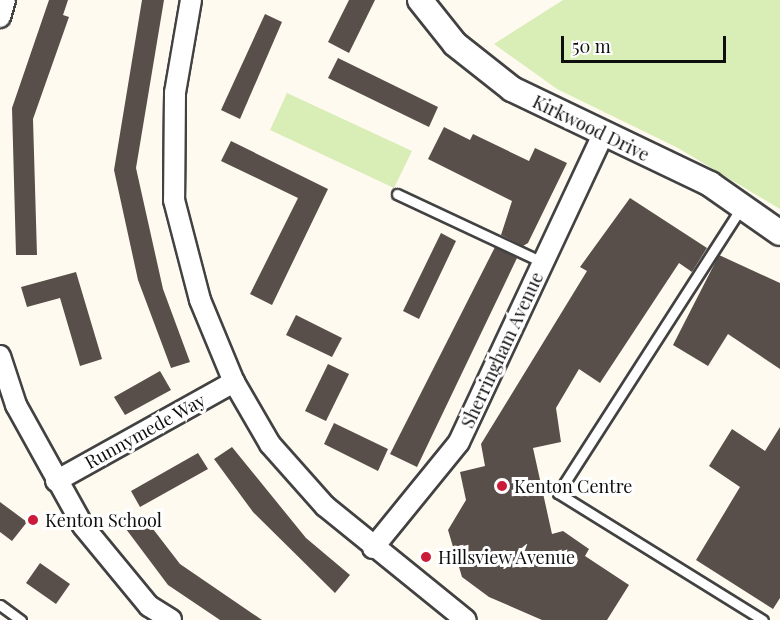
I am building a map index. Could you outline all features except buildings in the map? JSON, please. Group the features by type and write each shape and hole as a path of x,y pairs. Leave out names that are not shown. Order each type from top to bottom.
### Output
{"street":[{"path":"0,17 5,0"},
{"path":"191,0 175,93 174,200 200,300 234,382 270,444 325,506 373,548 466,620"},
{"name":"Kirkwood Drive","path":"420,0 455,44 512,89 744,203 780,233"},
{"name":"Sherringham Avenue","path":"373,548 459,442 603,134"},
{"path":"0,356 16,405 56,481 120,575 171,620"},
{"name":"Runnymede Way","path":"56,481 234,382"}],"lane":[{"path":"397,194 544,262"},
{"path":"744,203 558,493 763,620"},
{"path":"0,605 21,620"}],"green space":[{"path":"563,0 780,0 780,209 678,148 557,89 494,44"},
{"path":"287,93 412,151 394,188 270,130"}],"place":[{"name":"Kenton Centre","path":"502,486"},
{"name":"Kenton School","path":"33,520"},
{"name":"Hillsview Avenue","path":"426,557"}]}
